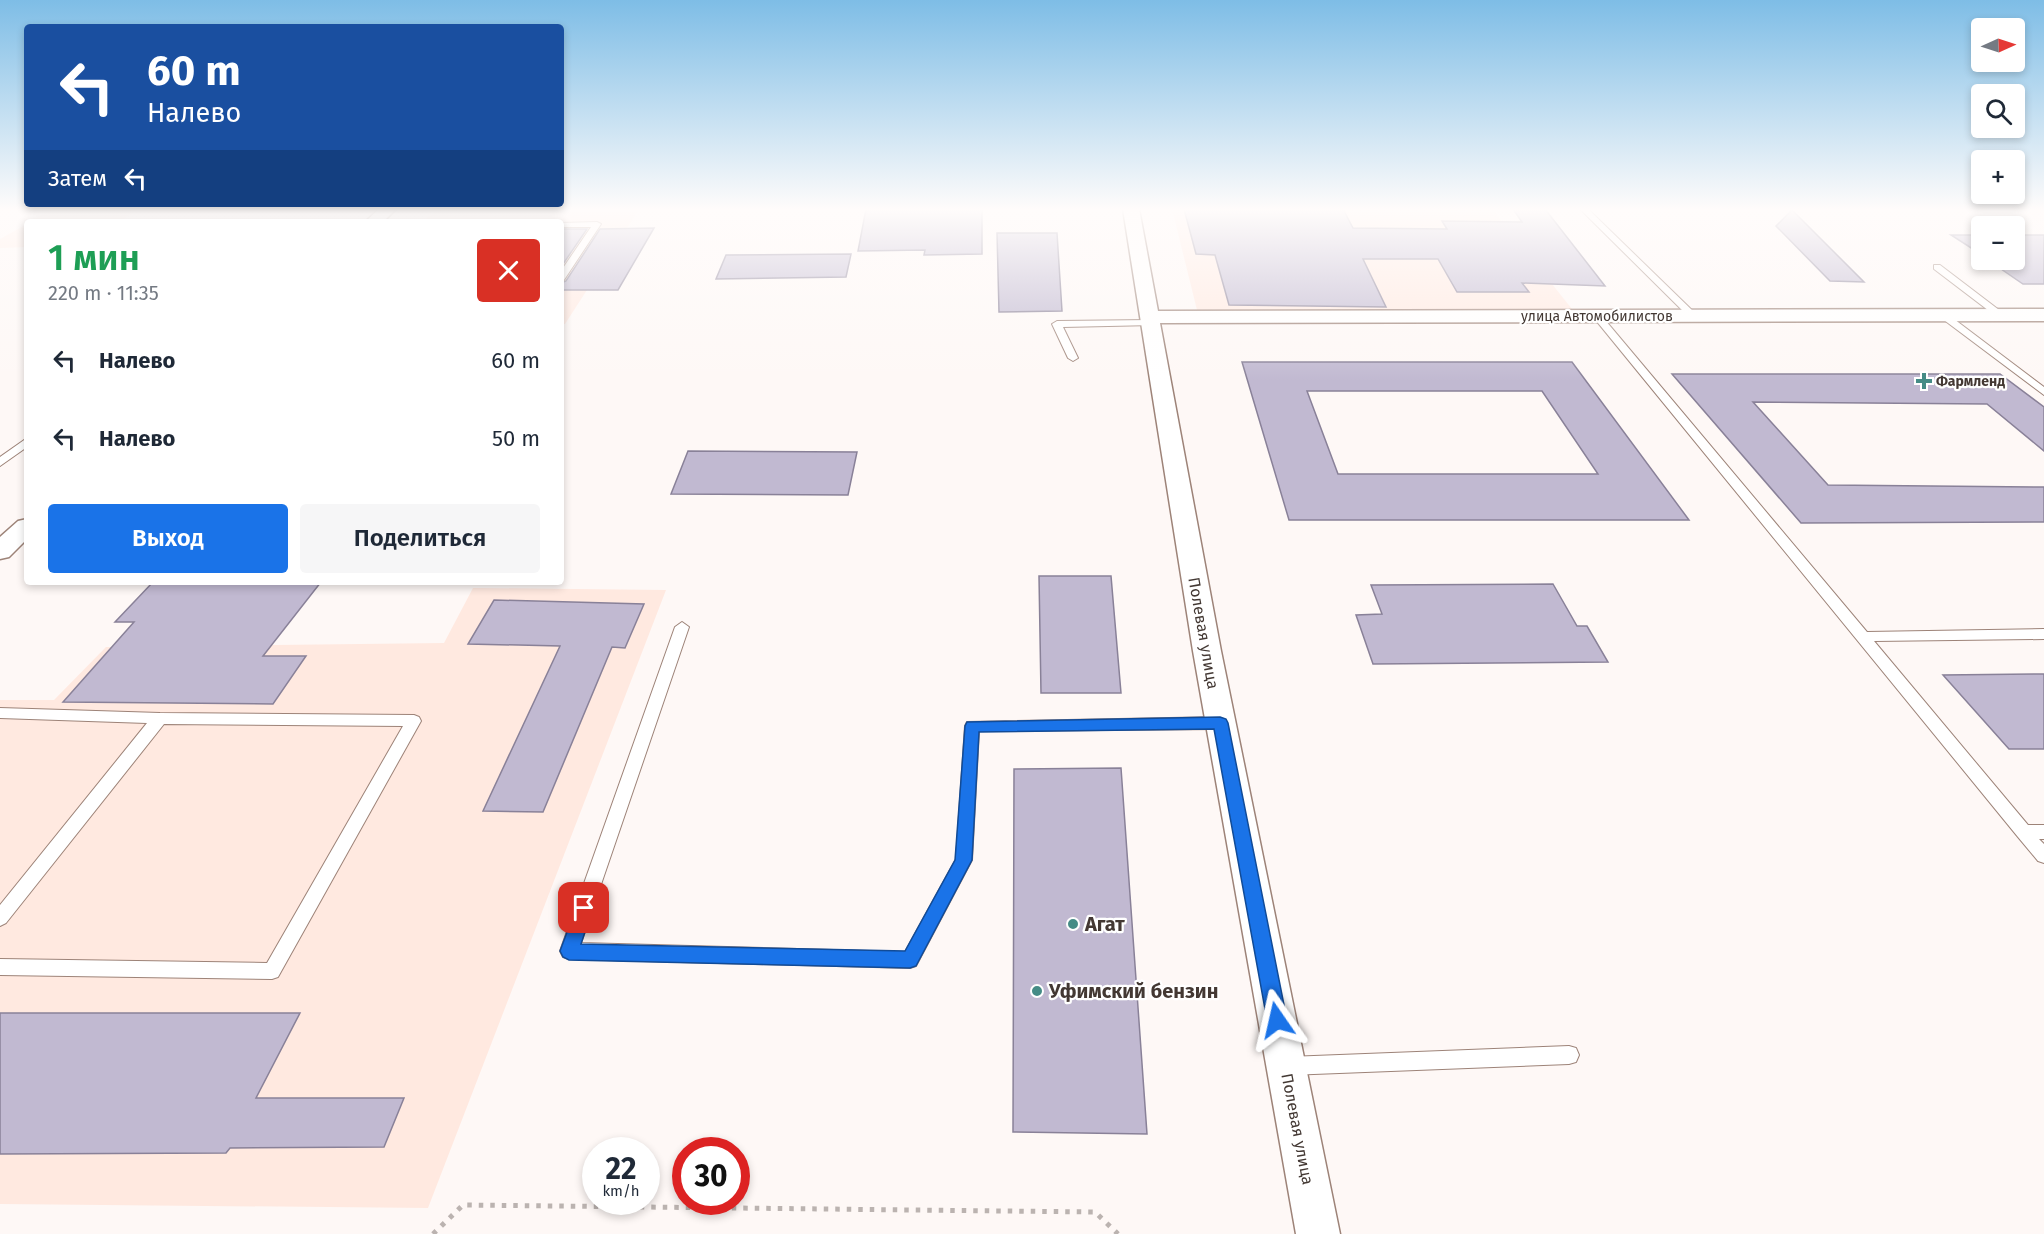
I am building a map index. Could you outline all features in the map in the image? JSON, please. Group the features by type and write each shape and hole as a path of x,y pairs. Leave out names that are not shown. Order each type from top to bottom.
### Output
{"street":[{"name":"Полевая улица","path":"1141,267 1220,723 1318,1234"},
{"name":"улица Автомобилистов","path":"1150,320 2044,315"},
{"path":"0,551 24,529"}],"lane":[{"path":"1643,267 1693,316"},
{"path":"1937,267 2000,315"},
{"path":"1943,315 2044,392"},
{"path":"1596,316 2044,856"},
{"path":"1073,358 1057,324 1150,320"},
{"path":"0,463 24,443"},
{"path":"682,627 569,951 910,960 964,860 972,726 1220,723"},
{"path":"1862,637 2044,634"},
{"path":"0,713 160,718 414,721 272,971 0,967"},
{"path":"0,918 160,718"},
{"path":"2024,832 2044,832"},
{"path":"1286,1066 1569,1055"}],"path":[{"path":"433,1234 463,1205 475,1205 1095,1212 1118,1234"}],"shaded area":[{"path":"564,267 602,267 565,324"},
{"path":"1186,267 1538,267 1572,309 1198,314"},
{"path":"473,588 666,590 428,1208 0,1204 0,700 54,700 106,647 444,643"}],"building":[{"path":"575,267 632,267 618,290 564,290 566,281"},
{"path":"721,267 848,267 846,277 716,279"},
{"path":"998,267 1059,267 1062,311 999,312"},
{"path":"1218,267 1367,267 1386,307 1229,305"},
{"path":"1442,267 1590,267 1605,286 1522,283 1529,292 1457,292"},
{"path":"1816,267 1849,267 1864,282 1830,281"},
{"path":"2025,267 2044,267 2044,284 2023,284 2003,270 2025,270"},
{"path":"1242,362 1572,362 1689,520 1289,520","holes":["1307,391 1542,391 1598,474 1338,474"]},
{"path":"1672,374 2000,374 2044,407 2044,451 1987,404 1753,402 1828,485 2044,487 2044,522 1801,523"},
{"path":"688,451 857,452 848,495 671,494"},
{"path":"1039,576 1111,576 1121,693 1041,693"},
{"path":"1553,584 1577,626 1587,626 1608,662 1373,664 1356,615 1382,614 1371,585"},
{"path":"150,585 319,585 263,656 306,656 273,704 63,702 134,622 115,622"},
{"path":"494,600 644,604 625,648 612,647 543,812 483,811 560,646 468,644"},
{"path":"2044,674 2044,749 2009,749 1943,675"},
{"path":"1121,768 1147,1134 1013,1132 1014,769"},
{"path":"0,1013 300,1013 256,1098 404,1098 384,1147 230,1148 226,1153 0,1154"}],"place":[{"name":"Фармленд","path":"1924,381"},
{"name":"Агат","path":"1073,924"},
{"name":"Уфимский бензин","path":"1037,991"}],"route":[{"path":"584,908 569,951 910,960 964,860 972,726 1220,723 1277,1020"}]}
